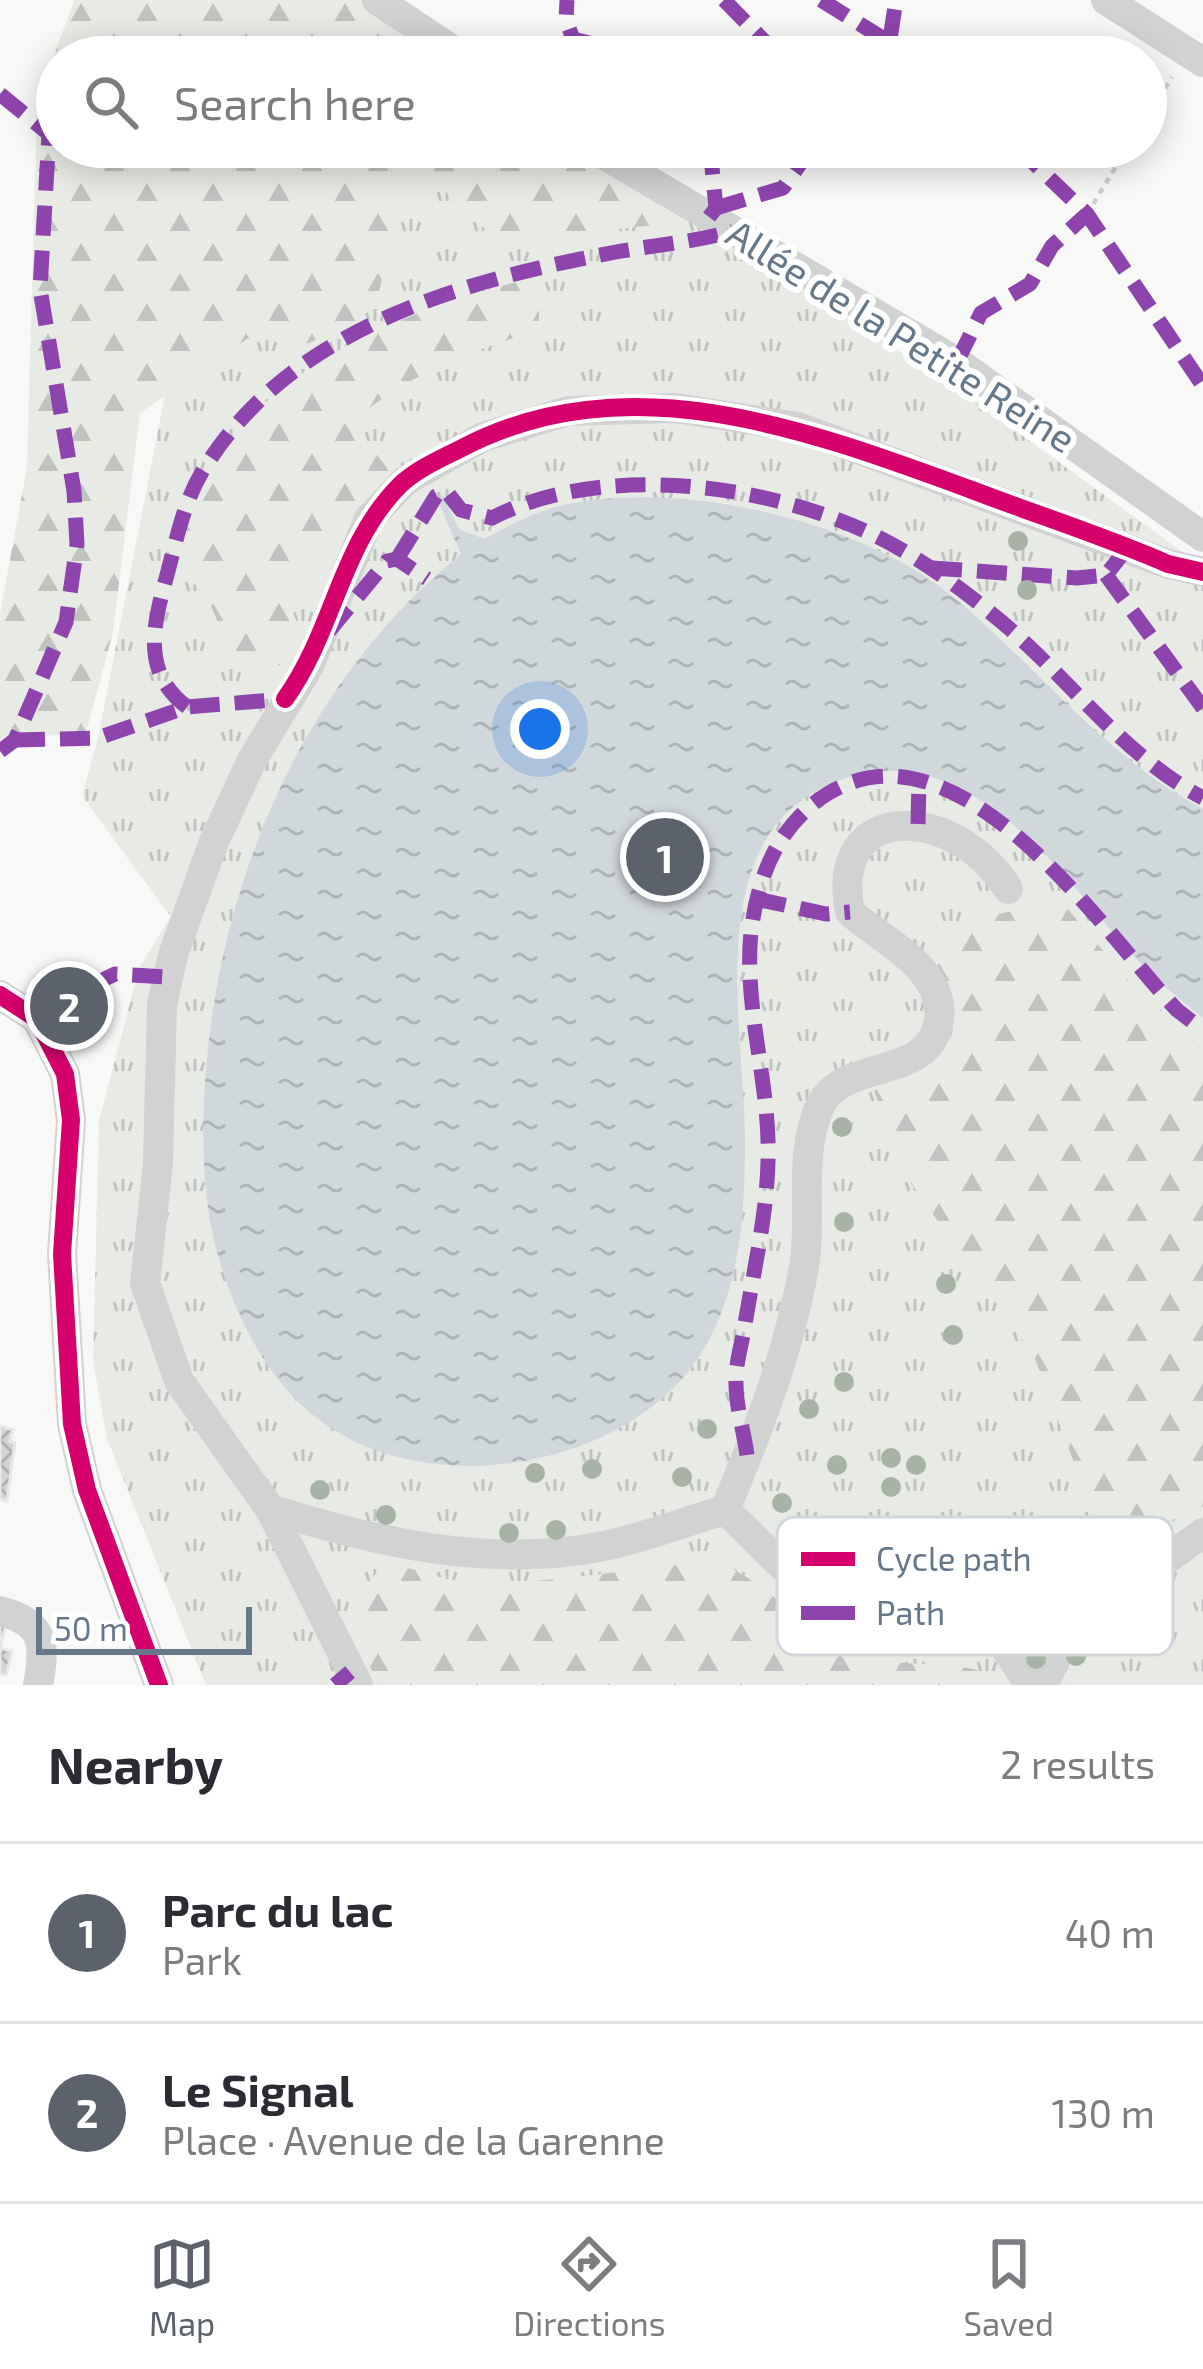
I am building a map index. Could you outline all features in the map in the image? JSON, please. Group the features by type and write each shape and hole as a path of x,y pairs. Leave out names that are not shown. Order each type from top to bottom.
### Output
{"street":[{"path":"376,0 431,36"},
{"path":"1106,0 1162,36"},
{"path":"1167,39 1195,57"},
{"name":"Allée de la Petite Reine","path":"627,168 896,323 1028,407 1203,537"},
{"path":"358,1685 270,1509 178,1381 146,1283 158,1162 162,1005 173,955 213,844 285,700 324,635 369,519 405,481 483,437 568,411 675,408 799,427 1168,564 1203,572"},
{"path":"724,1510 768,1407 791,1328 805,1263 814,1122 823,1099 838,1084 911,1058 933,1041 939,1018 938,993 914,961 850,912 846,889 853,860 870,838 918,824 973,845 1008,889"},
{"path":"0,995 37,1019 65,1074 71,1120 62,1253 72,1424 87,1490 159,1685"},
{"path":"270,1509 386,1544 511,1552 598,1547 724,1510"},
{"path":"724,1510 777,1557"},
{"path":"1173,1555 1203,1533"},
{"path":"0,1611 35,1625 44,1640 38,1685"},
{"path":"1010,1655 1030,1685"},
{"path":"1042,1685 1057,1655"}],"path":[{"path":"1167,92 1195,57"},
{"path":"1087,214 1115,168"}],"green space":[{"path":"74,0 367,0 427,36 61,36"},
{"path":"36,139 36,168 648,168 704,201 673,223 534,238 494,235 460,211 430,170 405,175 377,301 359,321 309,343 247,339 140,413 113,632 86,733 0,739 0,614 27,467"},
{"path":"218,168 615,168 964,393 1203,567 1203,1685 206,1685 107,1439 93,1361 99,1121 139,968 171,917 82,796 98,738 196,236"},
{"path":"529,279 539,299 539,330 440,366 351,422 396,479 347,533 332,567 298,577 289,601 306,648 283,664 246,676 224,663 217,621 207,599 179,568 179,554 190,514 213,465 245,423 328,356 377,331"},
{"path":"1061,901 1127,979 1203,1049 1203,1506 1187,1516 1094,1517 1034,1356 912,1185 874,1091 918,1069 946,1045 954,1012 936,964 989,916"},
{"path":"718,1562 753,1581 777,1600 777,1655 862,1655 948,1665 981,1671 989,1685 381,1685 359,1640 362,1600 379,1568 491,1582"}],"water":[{"path":"443,496 459,529 484,539 559,506 656,497 764,512 868,546 952,596 1103,737 1203,809 1203,1018 1137,960 1043,853 974,796 935,778 894,771 849,777 800,801 768,837 748,881 739,932 744,1194 733,1273 717,1323 673,1389 630,1422 581,1446 526,1461 470,1466 415,1461 363,1445 318,1419 284,1387 257,1348 227,1284 210,1223 204,1162 211,1024 225,947 246,872 310,731 353,666 404,607 461,554 437,499"}],"building":[{"path":"0,1426 13,1430 10,1441 15,1443 7,1501 0,1499"},
{"path":"0,1648 12,1651 6,1675 0,1674"}],"marked path":[{"path":"567,0 566,20 572,36"},
{"path":"724,0 759,36"},
{"path":"821,0 879,36"},
{"path":"890,36 896,0"},
{"path":"0,94 36,123"},
{"path":"0,751 15,740 66,622 77,544 74,491 40,289 47,168"},
{"path":"709,217 716,208 712,168"},
{"path":"716,208 783,188 797,168"},
{"path":"1039,168 1087,214 1203,386"},
{"path":"957,362 981,313 1030,284 1052,246 1087,214"},
{"path":"187,707 162,679 155,647 158,612 181,522 202,472 238,422 282,381 330,347 440,296 557,264 733,231"},
{"path":"397,559 436,496 446,491 461,510 492,518 535,501 632,485 734,492 784,503 874,535 945,578 1010,629 1150,763 1203,798"},
{"path":"932,568 1077,578 1106,575 1128,547"},
{"path":"329,631 387,561 397,559 427,579"},
{"path":"1106,575 1203,708"},
{"path":"15,740 98,738 187,707 285,699"},
{"path":"747,1455 736,1370 768,1164 750,984 751,932 773,854 810,807 827,794 877,777 927,782 976,805 1023,841 1068,885 1177,1010 1203,1030"},
{"path":"918,824 919,781"},
{"path":"756,899 826,914 850,912"},
{"path":"90,986 115,974 168,977"},
{"path":"335,1685 350,1672"}],"cycle path":[{"path":"285,699 302,673 364,534 400,485 446,456 525,422 589,410 654,408 719,414 784,428 911,468 1168,564 1203,572"},
{"path":"0,995 37,1019 65,1074 71,1120 62,1254 72,1424 87,1490 159,1685"}],"place":[{"name":"Parc du lac","path":"665,857"},
{"name":"Le Signal","path":"69,1006"}]}
